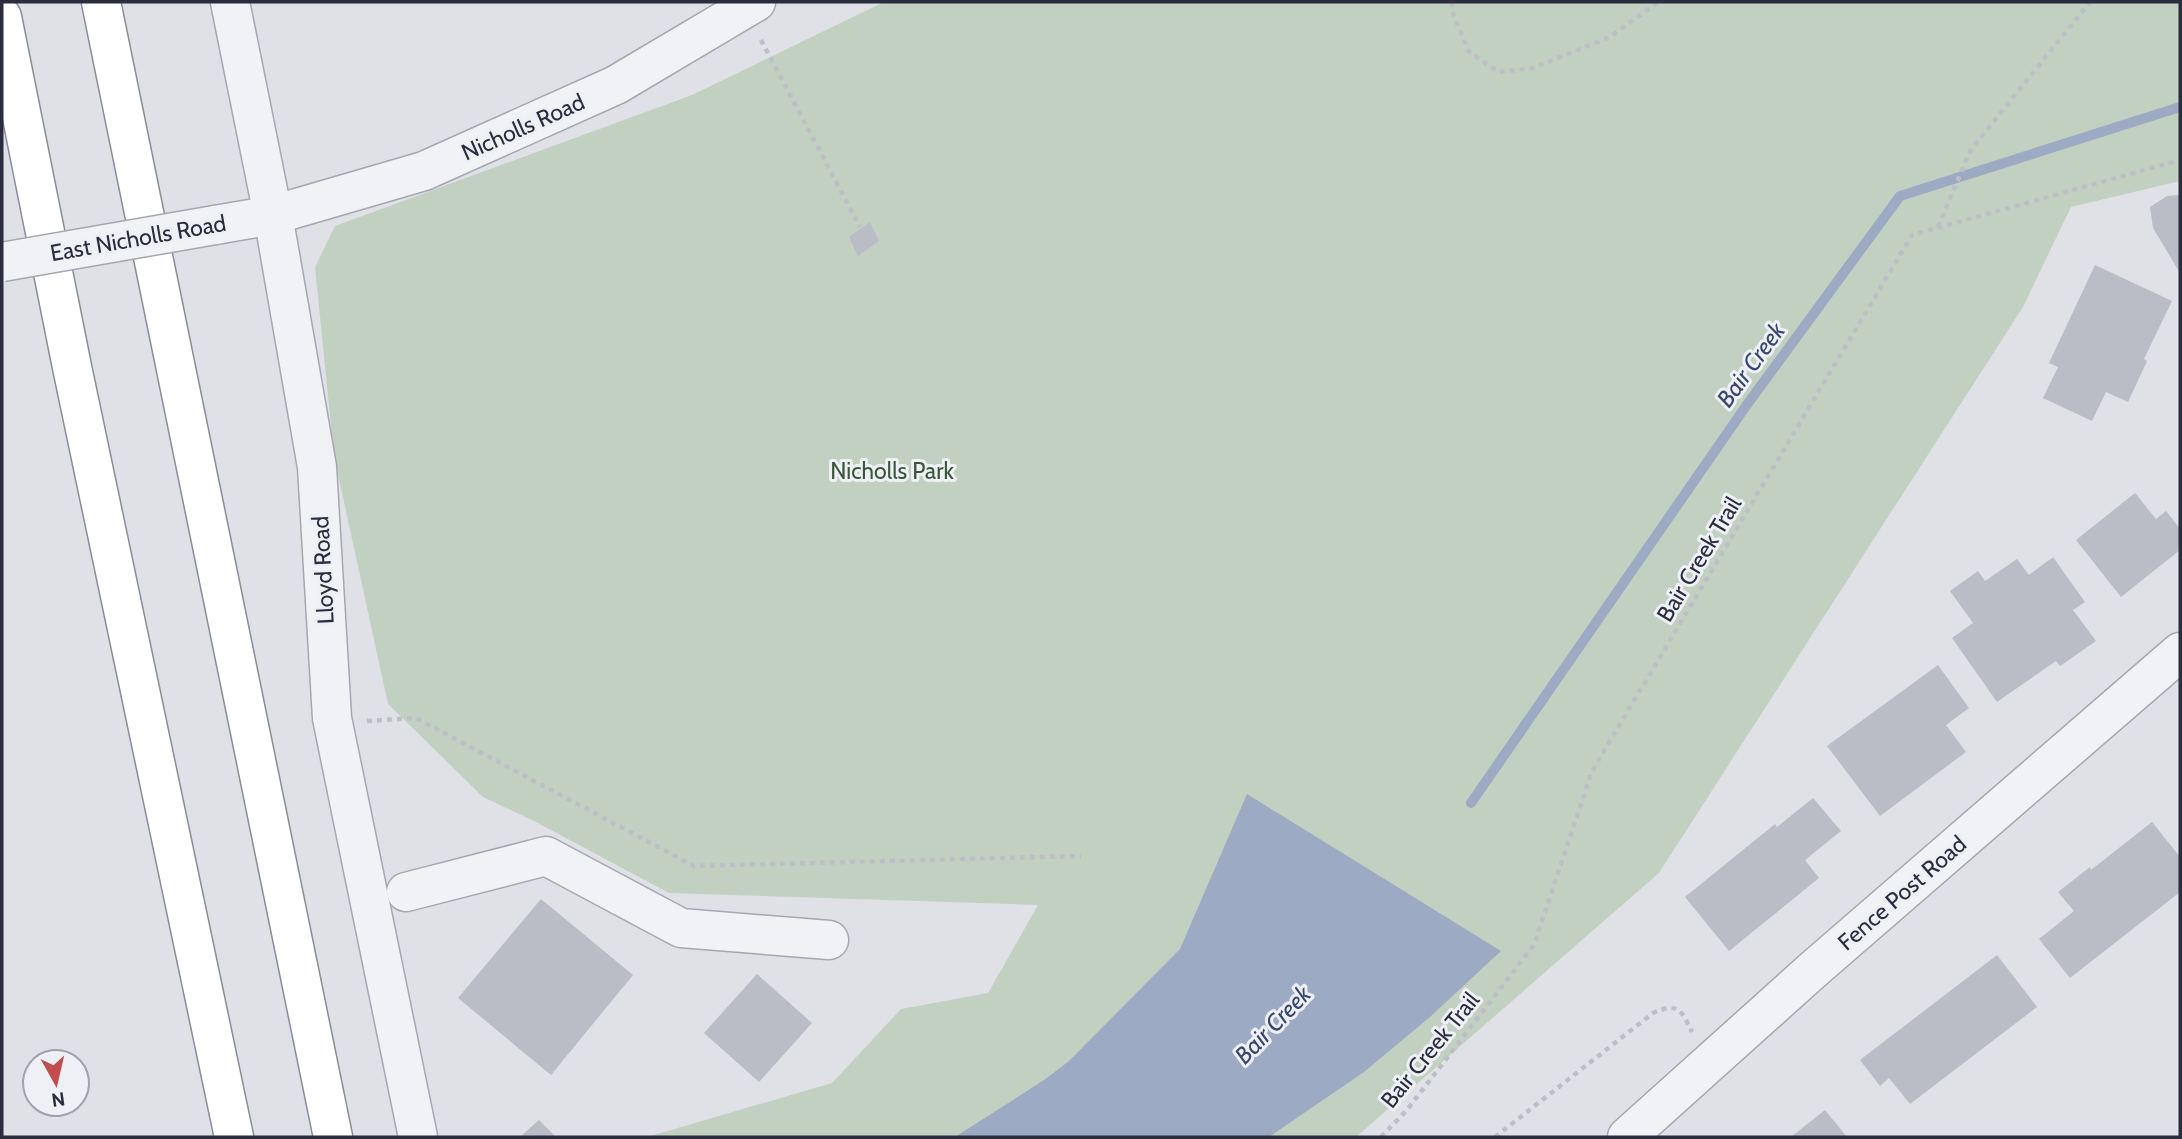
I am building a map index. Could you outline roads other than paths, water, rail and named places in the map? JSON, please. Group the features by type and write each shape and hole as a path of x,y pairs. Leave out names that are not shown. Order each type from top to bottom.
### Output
{"highway":[{"path":"101,2 334,1137"},
{"path":"2,18 72,367 234,1137"}],"street":[{"name":"Lloyd Road","path":"230,2 273,215 317,467 332,718 418,1137"},
{"name":"Nicholls Road","path":"273,215 424,171 616,85 750,5"},
{"name":"East Nicholls Road","path":"2,261 273,215"},
{"name":"Fence Post Road","path":"1627,1137 1814,969 2180,652"},
{"path":"406,892 546,856 681,928 829,940"}],"water":[{"path":"1247,794 1501,951 1430,1017 1364,1072 1269,1137 955,1137 1069,1061 1180,949"}],"waterway":[{"name":"Bair Creek","path":"1471,803 1746,406 1900,196 2180,107"}],"park label":[{"name":"Nicholls Park","path":"892,471"}]}
